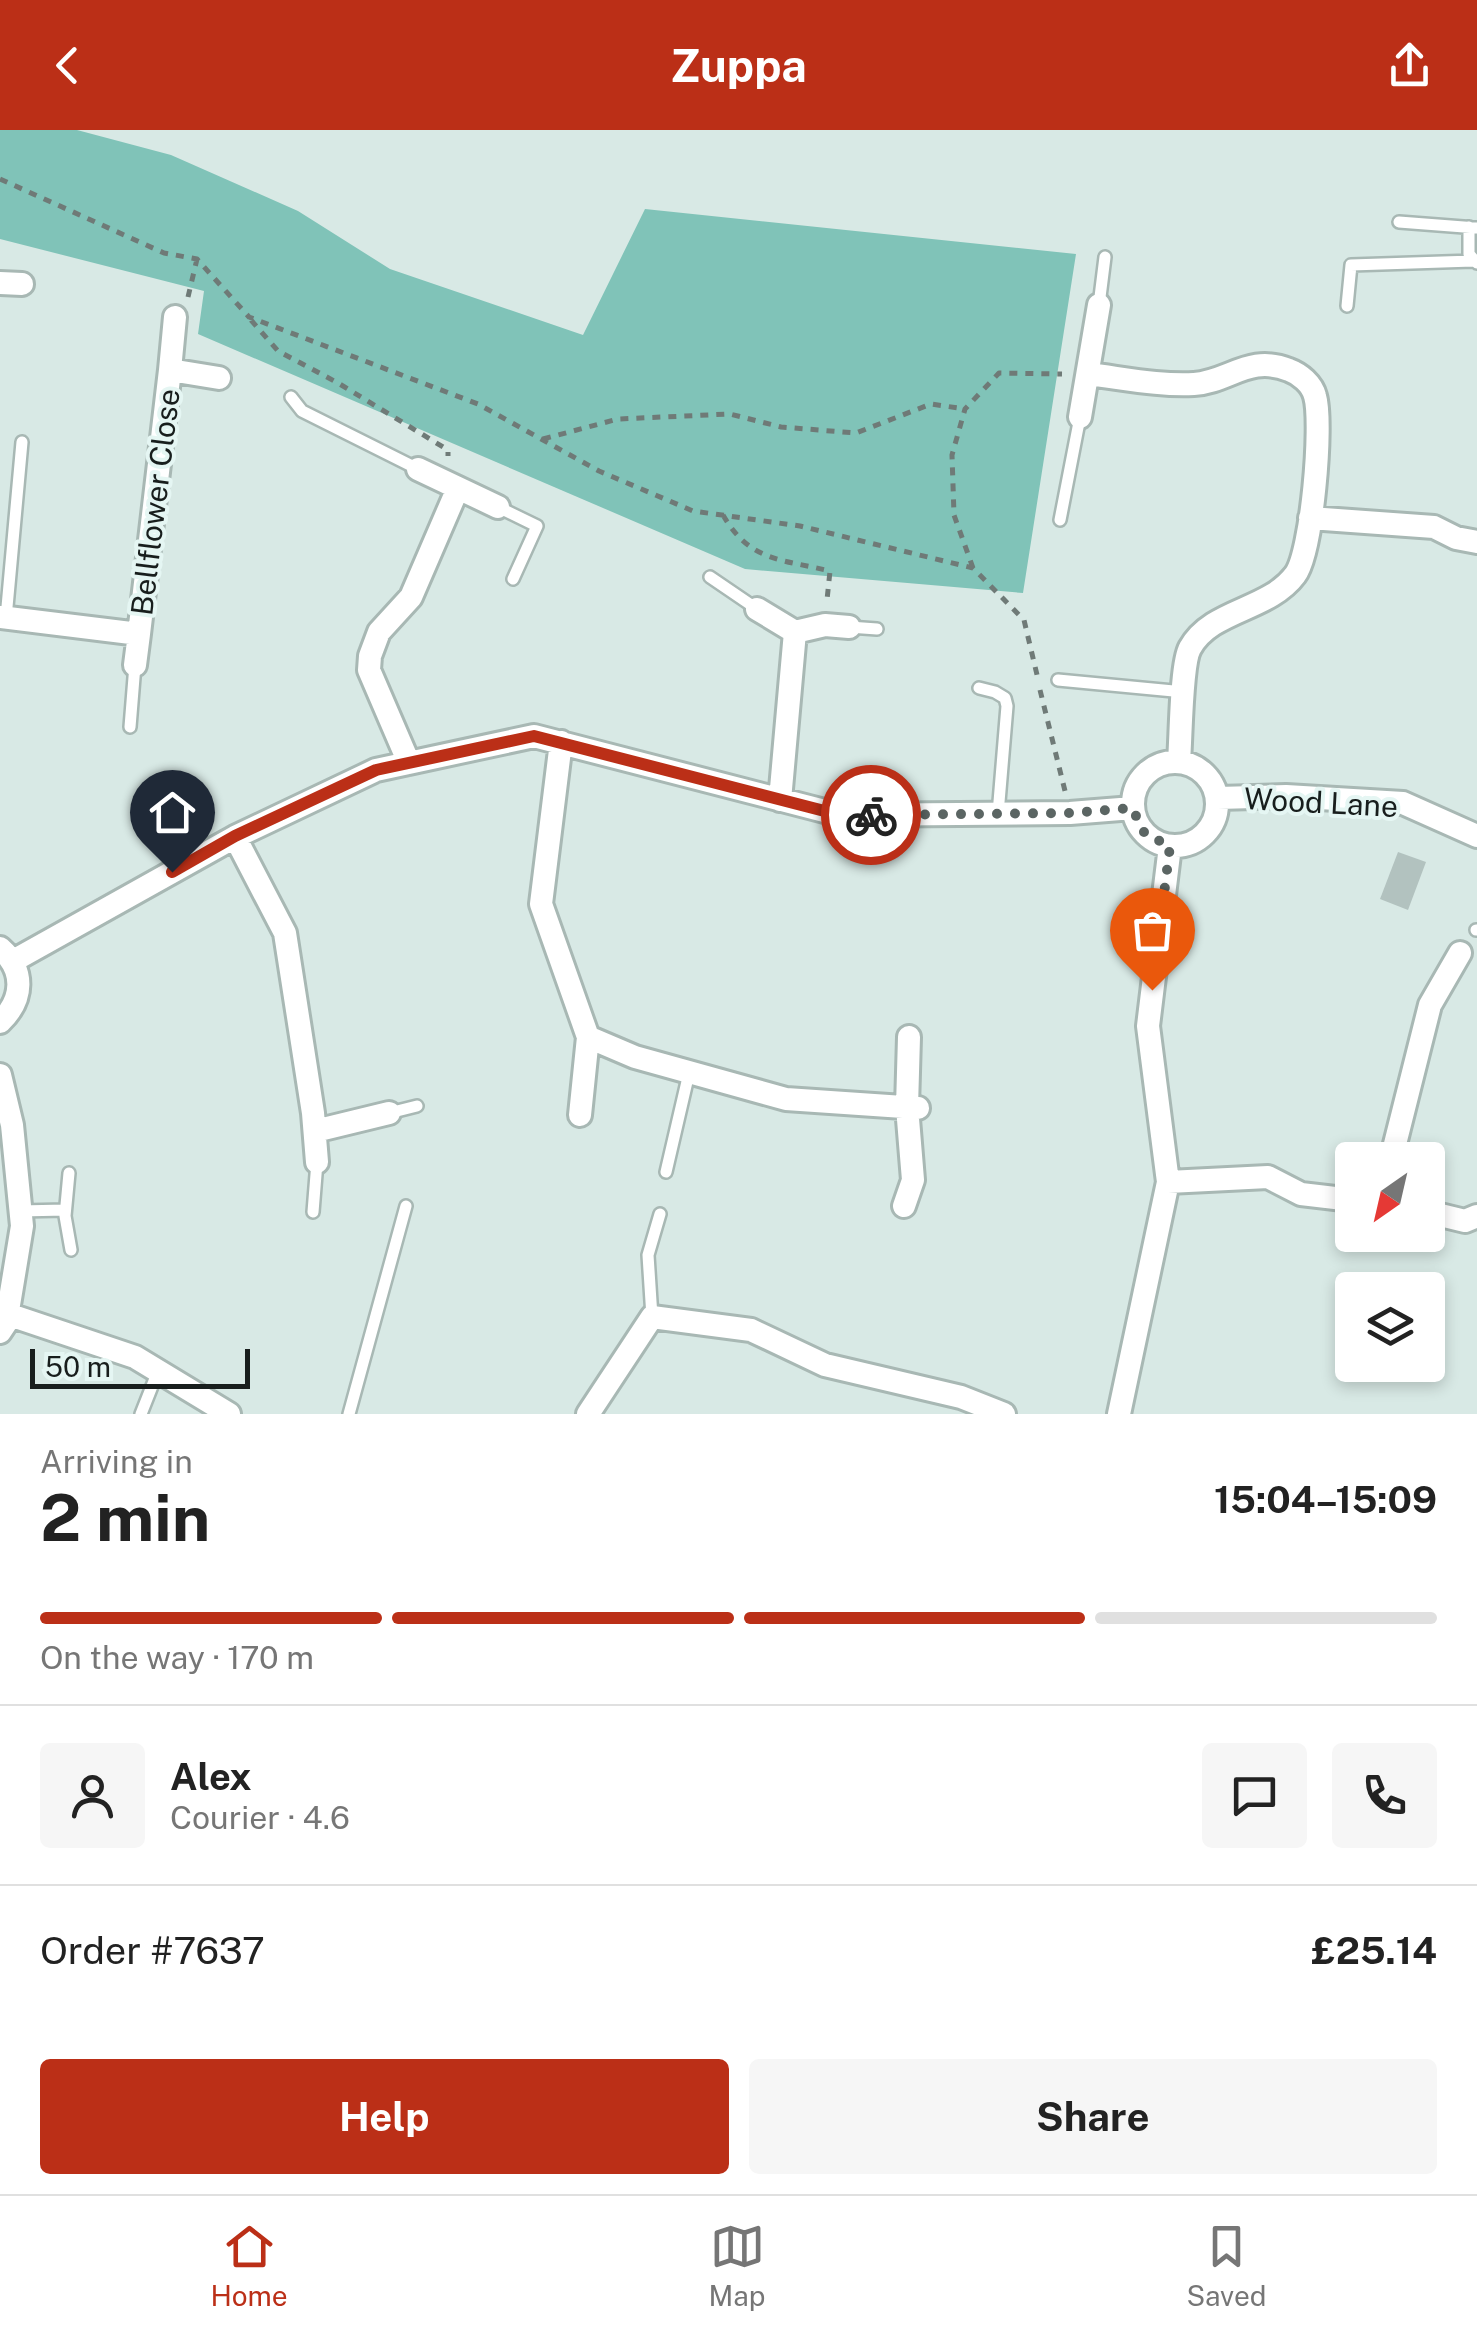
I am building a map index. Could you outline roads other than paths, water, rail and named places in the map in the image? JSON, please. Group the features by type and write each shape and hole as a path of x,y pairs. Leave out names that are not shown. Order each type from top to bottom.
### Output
{"street":[{"path":"1080,417 1098,306"},
{"name":"Bellflower Close","path":"135,665 175,316"},
{"path":"1088,374 1196,384 1241,367 1264,364 1290,370 1315,392 1318,415 1308,545 1293,578 1273,596 1204,630 1188,651 1179,761"},
{"name":"Bellflower Close","path":"170,370 220,378"},
{"path":"418,469 498,507"},
{"path":"409,762 369,670 370,656 380,632 411,597 453,486"},
{"path":"1310,518 1434,527 1456,538 1477,542"},
{"path":"758,610 795,632 824,625 849,627"},
{"name":"Bellflower Close","path":"3,617 139,634"},
{"path":"780,800 795,632"},
{"path":"0,1022 10,1012 20,987 6,954 235,836 376,770 534,736 840,815 1070,813 1132,808"},
{"path":"561,742 540,904 588,1037 580,1115"},
{"path":"1179,761 1205,773 1218,798 1214,822 1205,834 1185,846 1170,846 1145,834 1132,808 1141,778 1152,768 1179,761"},
{"name":"Wood Lane","path":"1218,798 1286,796 1403,803 1477,836"},
{"path":"235,836 285,933 317,1162"},
{"path":"1119,1414 1168,1182 1148,1026 1170,846"},
{"path":"1396,1142 1430,1005 1460,953"},
{"path":"588,1037 635,1058 786,1099 912,1108"},
{"path":"904,1206 912,1180 908,1037"},
{"path":"0,1075 12,1125 22,1226 4,1323 112,1349 158,1371 229,1414"},
{"path":"315,1131 389,1114"},
{"path":"1168,1182 1268,1177 1301,1194 1335,1198"},
{"path":"1445,1216 1465,1220 1477,1216"},
{"path":"588,1414 652,1317 751,1330 825,1365 961,1397 1004,1414"}],"lane":[{"path":"1399,222 1473,228 1469,254 1475,262"},
{"path":"1098,306 1106,257"},
{"path":"1347,306 1351,265 1475,262"},
{"path":"291,397 302,411 418,469"},
{"path":"1060,520 1080,417"},
{"path":"3,617 22,442"},
{"path":"498,507 537,526 513,580"},
{"path":"710,578 758,610"},
{"path":"849,627 877,629"},
{"path":"130,727 135,665"},
{"path":"1058,680 1184,692"},
{"path":"979,688 1005,698 998,814"},
{"path":"666,1172 688,1073"},
{"path":"389,1114 417,1106"},
{"path":"313,1212 317,1162"},
{"path":"69,1173 65,1210 71,1250"},
{"path":"349,1414 406,1206"},
{"path":"20,1211 65,1210"},
{"path":"652,1317 648,1254 660,1214"},
{"path":"141,1414 158,1371"}]}
